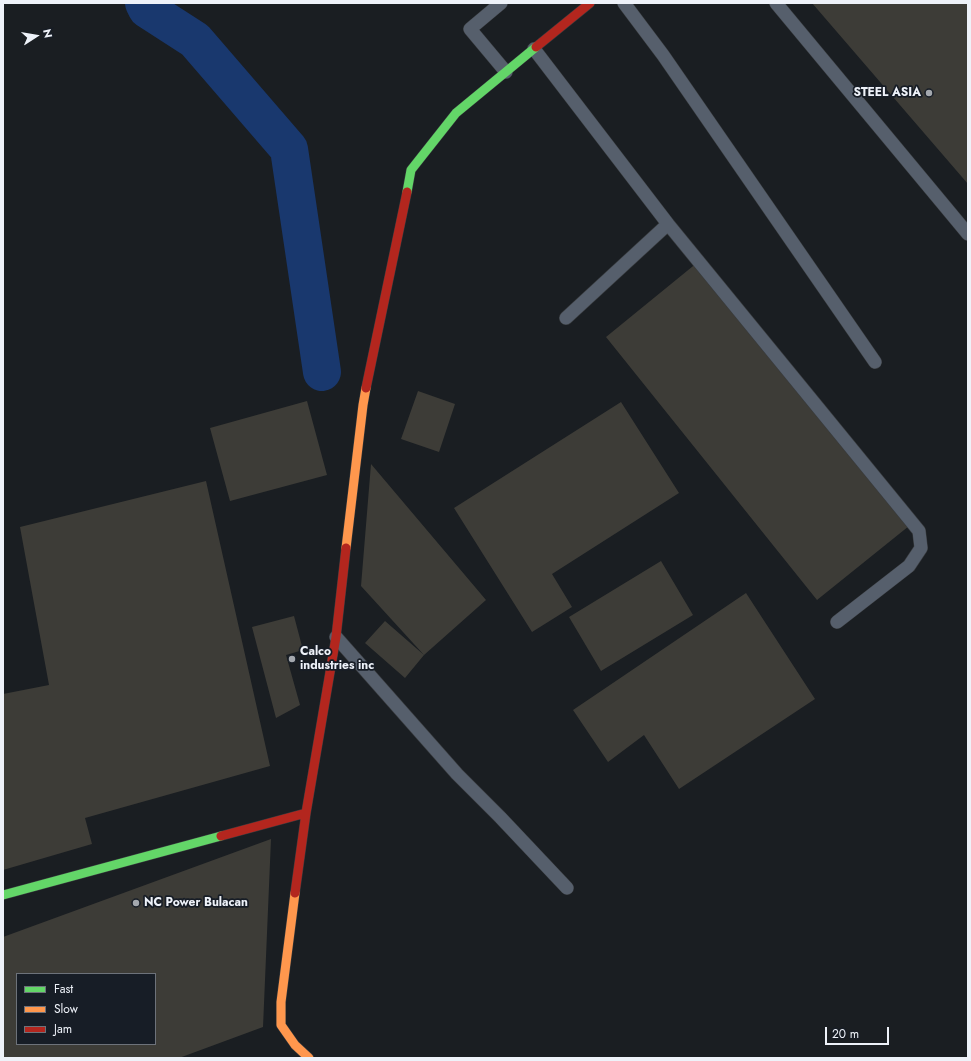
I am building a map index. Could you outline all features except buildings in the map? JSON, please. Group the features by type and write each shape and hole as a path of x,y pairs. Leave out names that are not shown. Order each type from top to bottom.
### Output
{"street":[{"path":"309,1058 295,1045 281,1024 281,1002 306,813 336,637 363,405 411,170 456,114 590,3"},
{"path":"3,895 306,813"}],"lane":[{"path":"501,3 470,29 506,72"},
{"path":"624,3 663,55 875,362"},
{"path":"776,3 968,234"},
{"path":"534,49 668,224 918,531 921,548 909,566 837,622"},
{"path":"566,318 668,224"},
{"path":"336,637 457,774 567,888"}],"waterway":[{"path":"144,3 147,9 195,40 289,149 322,372"}],"traffic: fast":[{"path":"407,192 411,170 456,113 536,47"},
{"path":"3,895 221,836"}],"traffic: slow":[{"path":"346,548 366,388"},
{"path":"295,893 281,1002 281,1025 295,1045 309,1058"}],"traffic: jam":[{"path":"536,47 590,3"},
{"path":"366,388 407,192"},
{"path":"295,893 306,813 336,637 346,548"},
{"path":"221,836 306,813"}],"place":[{"name":"STEEL ASIA","path":"929,93"},
{"name":"Calco industries inc","path":"292,659"},
{"name":"NC Power Bulacan","path":"136,903"}]}
